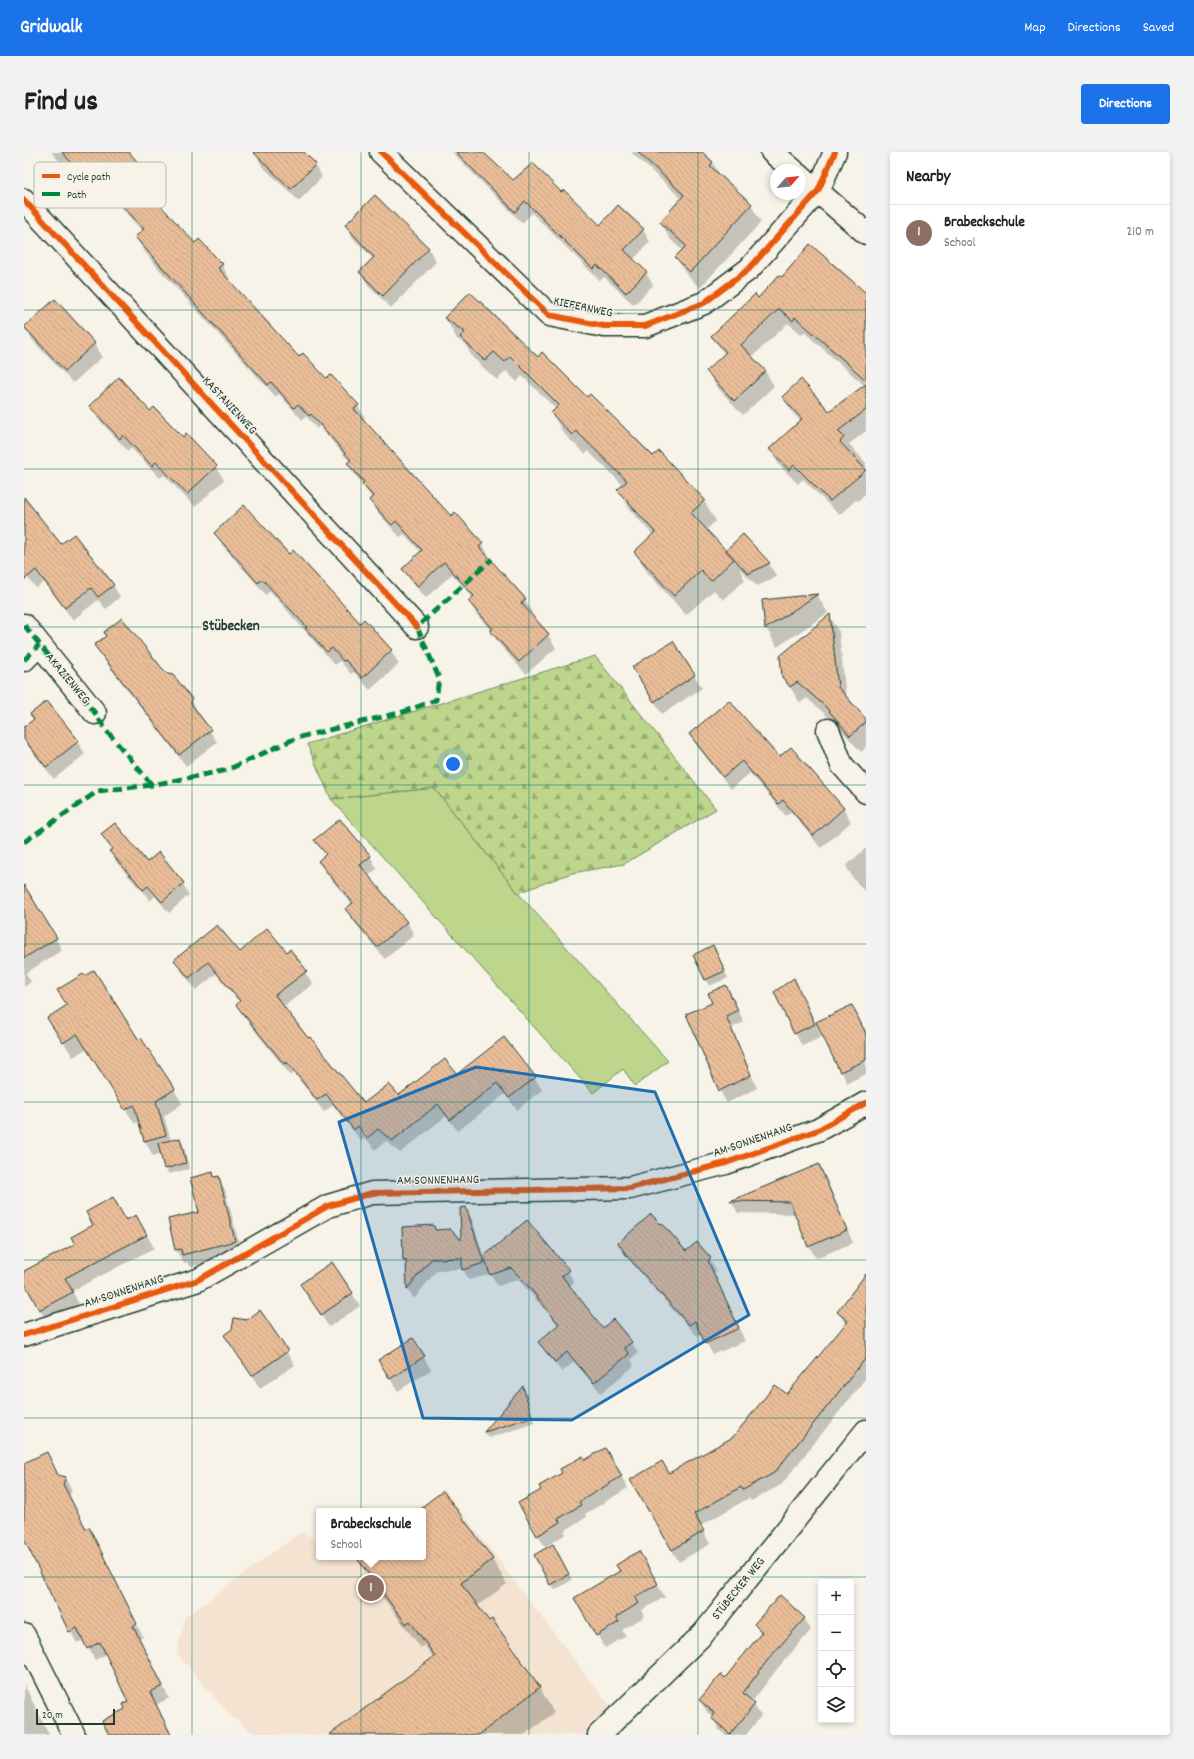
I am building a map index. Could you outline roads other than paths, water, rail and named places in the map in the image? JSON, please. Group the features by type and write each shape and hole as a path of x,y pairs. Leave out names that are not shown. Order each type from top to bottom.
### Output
{"street":[{"name":"KIEFERNWEG","path":"381,152 549,315 604,326 646,326 704,303 749,269 818,191 834,152"},
{"path":"772,152 786,164"},
{"path":"806,181 866,233"},
{"name":"KASTANIENWEG","path":"24,200 417,628"},
{"name":"AKAZIENWEG","path":"24,625 95,713"},
{"name":"AKAZIENWEG","path":"24,660 39,645"},
{"path":"828,730 842,765 866,792"},
{"name":"AM SONNENHANG","path":"24,1335 198,1280 328,1206 372,1193 630,1188 726,1163 818,1130 866,1103"},
{"name":"STÜBECKER WEG","path":"599,1735 703,1634 866,1431"},
{"path":"24,1635 74,1735"}],"place":[{"name":"Brabeckschule","path":"371,1588"}],"district":[{"name":"Stübecken","path":"231,627"}]}
